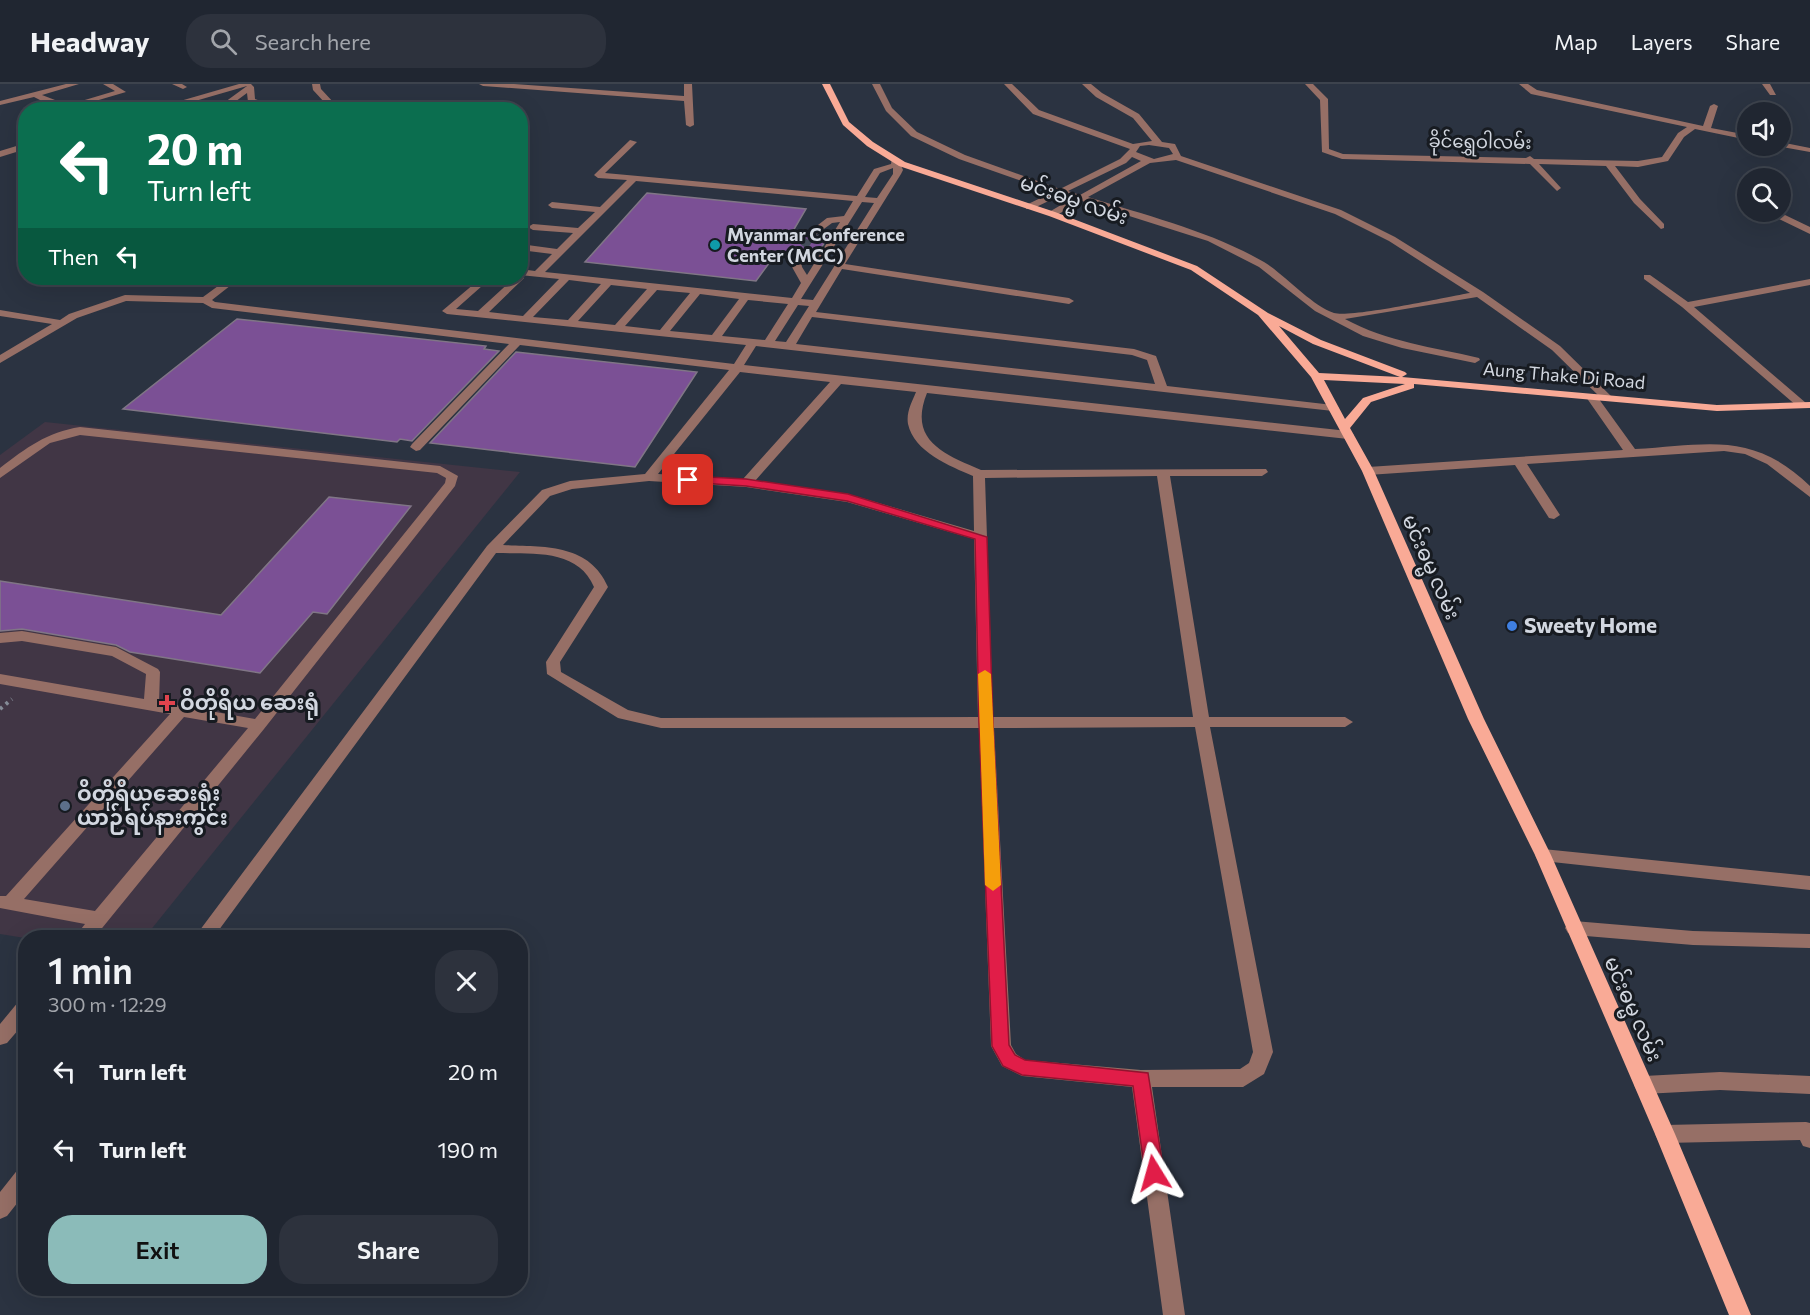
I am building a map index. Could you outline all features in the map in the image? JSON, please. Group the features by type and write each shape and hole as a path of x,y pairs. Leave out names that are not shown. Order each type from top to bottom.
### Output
{"main road":[{"name":"မင်းဓမ္မ လမ်း","path":"826,84 846,123 895,163 1052,214 1194,268 1262,313 1316,376 1368,471 1476,719 1543,855 1665,1134 1740,1315"},
{"path":"1262,313 1317,342 1391,371 1433,382"},
{"name":"Aung Thake Di Road","path":"1316,376 1433,382 1717,408 1806,405"},
{"path":"1346,432 1367,400 1398,388 1433,382"}],"street":[{"path":"0,103 75,84"},
{"path":"86,102 122,92 107,84"},
{"path":"316,84 317,90 328,102"},
{"path":"483,84 688,99"},
{"path":"688,84 690,125"},
{"path":"876,84 889,109 914,134 962,158 1211,239 1262,265 1319,309 1356,331 1407,347 1475,360"},
{"path":"1008,84 1036,112 1132,150 1149,160"},
{"path":"1086,84 1099,95 1136,116 1158,143"},
{"name":"ခိုင်ရွှေဝါလမ်း","path":"1309,84 1324,99 1325,150 1331,154 1638,164 1665,159 1681,135 1693,128"},
{"path":"1523,84 1534,92 1737,136"},
{"path":"1766,84 1773,93"},
{"path":"183,102 248,85"},
{"path":"228,102 248,85"},
{"path":"248,85 251,100 257,102"},
{"path":"35,94 51,102"},
{"path":"1706,130 1714,106"},
{"path":"633,142 598,175 880,201"},
{"path":"1029,207 1124,161 1137,144 1158,143 1176,149 1179,152 1176,157"},
{"path":"1791,146 1810,150"},
{"path":"0,154 18,148"},
{"path":"1052,214 1149,160 1176,157 1338,212 1392,239 1479,294 1556,348 1607,398"},
{"path":"1530,159 1557,188"},
{"path":"768,344 877,171 895,163 899,170 789,346"},
{"path":"1609,164 1637,201 1661,226"},
{"path":"537,274 634,178"},
{"path":"552,205 602,210"},
{"path":"814,232 830,220 845,219"},
{"path":"1791,222 1810,231"},
{"path":"533,227 580,231"},
{"path":"830,246 850,249"},
{"path":"528,249 560,252"},
{"path":"797,257 797,267 807,284"},
{"path":"840,266 1070,301"},
{"path":"528,275 817,304"},
{"path":"1647,277 1686,305 1806,405"},
{"path":"524,320 567,278"},
{"path":"569,325 608,282"},
{"path":"1686,305 1810,282"},
{"path":"205,300 225,285"},
{"path":"478,285 447,311 789,346 1333,408"},
{"path":"480,315 511,285"},
{"path":"617,329 654,287"},
{"path":"662,334 697,291"},
{"path":"1334,316 1372,313 1479,294"},
{"path":"714,339 747,296"},
{"path":"0,360 73,316 124,298 205,300 212,305 922,390 1346,432"},
{"path":"0,313 62,323"},
{"path":"810,314 1134,352 1152,358 1162,388"},
{"path":"416,447 516,343"},
{"path":"649,477 736,368 752,344"},
{"path":"746,483 838,380"},
{"path":"922,390 914,413 917,432 937,455 980,474 1262,472"},
{"path":"1592,397 1631,453"},
{"path":"0,474 46,439 59,432 80,430 440,470 452,476 451,483 259,725 89,930"},
{"path":"1368,471 1736,448 1753,452 1780,465 1810,493"},
{"path":"1519,461 1554,515"},
{"path":"980,474 986,723 1000,1046 1009,1060 1022,1068 1141,1079 1243,1078 1257,1068 1263,1052 1202,724 1163,473"},
{"path":"208,930 492,549 546,493 570,485 649,477 746,483 848,498 981,537"},
{"path":"492,549 561,553 577,557 599,579 601,588 553,662 554,674 623,714 661,723 1345,722"},
{"path":"0,638 22,636 116,652 153,672 151,705"},
{"path":"0,679 259,725"},
{"path":"4,903 181,711"},
{"path":"1543,855 1810,883"},
{"path":"4,903 98,919"},
{"path":"1574,928 1693,938 1810,942"},
{"path":"0,1037 18,1016"},
{"path":"1141,1079 1174,1315"},
{"path":"1644,1085 1720,1081 1810,1085"},
{"path":"1665,1134 1809,1133"},
{"path":"0,1209 18,1185"}],"shaded area":[{"name":"ဝိတိုရိယ ဆေးရုံ","path":"45,422 520,472 151,930 18,930 18,937 0,934 0,455"}],"building":[{"name":"Myanmar Conference Center (MCC)","path":"647,193 806,209 793,231 816,236 830,234 814,259 803,258 799,253 790,257 775,255 756,281 585,262"},
{"path":"237,319 486,346 484,349 499,351 412,441 400,439 397,442 123,409"},
{"path":"516,352 697,372 635,467 430,443"},
{"path":"329,497 411,506 327,614 313,612 260,673 130,652 116,645 22,629 0,631 0,581 221,615"}],"tunnel":[{"path":"797,257 814,232"}],"slow traffic":[{"path":"985,674 993,885"}],"place":[{"name":"Myanmar Conference Center (MCC)","path":"715,245"},
{"name":"Sweety Home","path":"1512,626"},
{"name":"ဝိတိုရိယ ဆေးရုံ","path":"167,703"},
{"name":"ဝိတိုရိယဆေးရုံး ယာဉ်ရပ်နားကွင်း","path":"65,806"}],"route":[{"path":"688,480 746,483 848,498 981,537 986,723 1000,1046 1009,1060 1022,1068 1141,1079 1154,1173"}]}
